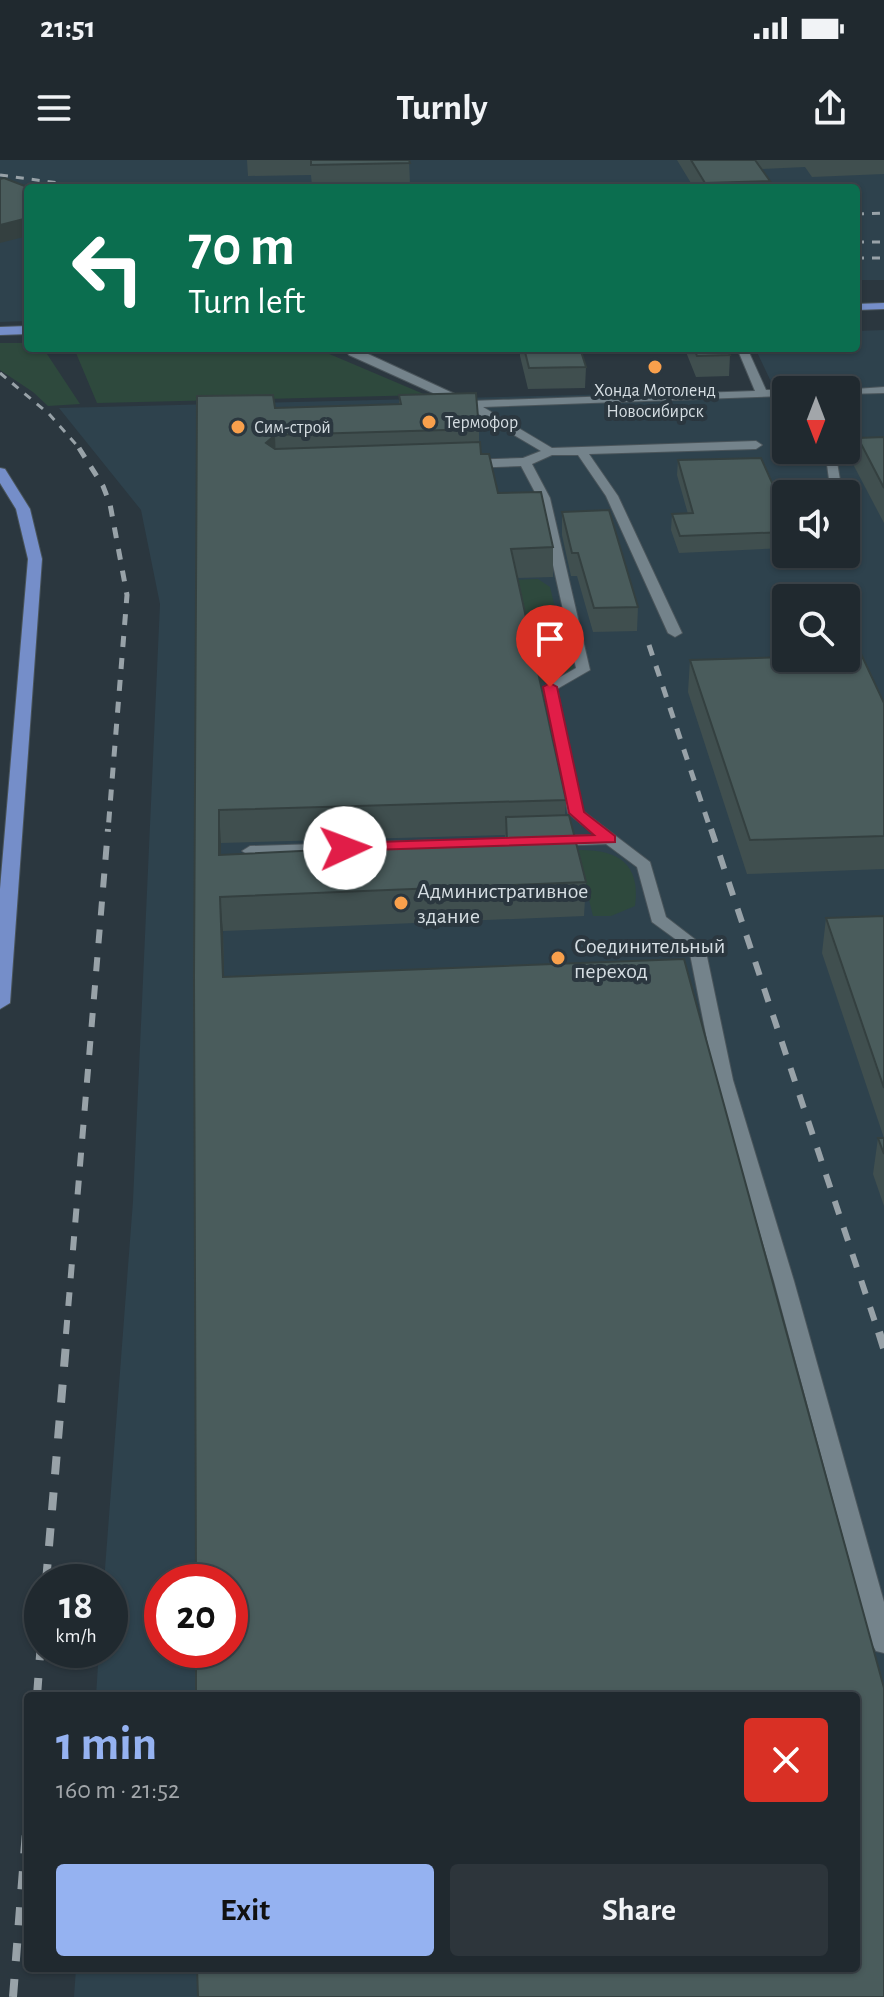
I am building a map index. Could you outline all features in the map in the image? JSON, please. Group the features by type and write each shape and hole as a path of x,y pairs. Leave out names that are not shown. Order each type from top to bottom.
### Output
{"main road":[{"path":"860,307 884,306"},
{"path":"0,331 24,330"},
{"path":"0,472 23,509 35,559 0,1003"}],"lane":[{"path":"352,352 501,420 550,452"},
{"path":"744,352 762,393"},
{"path":"860,391 884,390"},
{"path":"436,405 772,393"},
{"path":"447,464 525,462 550,452 756,445"},
{"path":"581,451 612,496 675,633"},
{"path":"834,480 829,453 884,451"},
{"path":"525,462 544,498 583,670 550,687 576,813 644,865 658,919 697,947 724,1080 784,1281 884,1644"},
{"path":"535,842 610,839"},
{"path":"250,851 455,844"}],"shaded area":[{"path":"0,160 884,160 884,280 860,280 860,184 24,184 24,321 0,322"},
{"path":"884,330 884,1997 74,1997 76,1972 860,1972 860,1692 96,1692 98,1668 128,1668 128,1564 105,1564 133,1201 160,604 141,510 59,408 772,390 772,464 860,464 860,376 772,376 772,384 757,352 860,352 860,331"}],"green space":[{"path":"0,343 24,343 24,352 46,352 80,404 48,406 0,370"},
{"path":"325,352 426,395 97,403 76,353"},
{"path":"538,579 550,587 561,633 551,638 526,639 514,580"},
{"path":"555,651 570,655 574,669 537,684 530,652"},
{"path":"577,850 603,852 623,861 634,879 635,906 611,916 593,916"}],"building":[{"path":"311,160 409,160 410,163 311,165"},
{"path":"691,160 755,160 770,181 705,183"},
{"path":"0,179 24,186 24,219 0,225"},
{"path":"525,352 581,352 586,367 529,368"},
{"path":"696,352 729,352 730,355 697,356"},
{"path":"476,393 479,429 275,435 266,443 275,449 480,442 481,454 489,454 498,493 541,492 553,547 511,549 566,800 219,810 219,855 507,841 506,817 569,815 586,882 220,897 223,977 684,959 884,1688 884,1997 198,1997 197,1972 860,1972 860,1692 196,1692 196,1668 248,1668 248,1564 196,1564 194,978 197,396 273,395 275,408 401,404 399,395"},
{"path":"884,437 884,488 860,442 860,438"},
{"path":"761,458 772,483 772,533 680,536 672,514 693,513 678,460"},
{"path":"609,510 638,607 594,608 578,553 572,553 562,512"},
{"path":"860,654 884,703 884,836 750,840 690,660 772,657 772,672 860,672"},
{"path":"884,916 884,1088 826,918"},
{"path":"878,1138 884,1138 884,1154"}],"railway":[{"path":"0,175 66,184"},
{"path":"860,214 884,213"},
{"path":"0,224 24,236"},
{"path":"860,242 884,242"},
{"path":"860,258 884,258"},
{"path":"0,373 49,414 81,450"},
{"path":"79,448 103,486 110,504 127,595 108,831"},
{"path":"649,645 711,831"},
{"path":"66,1334 108,829"},
{"path":"711,829 879,1334"},
{"path":"48,1564 67,1332"},
{"path":"879,1332 884,1348"},
{"path":"37,1692 39,1668"},
{"path":"13,1997 24,1857"}],"place":[{"name":"Хонда Мотоленд Новосибирск","path":"655,367"},
{"name":"Термофор","path":"429,422"},
{"name":"Сим-строй","path":"238,427"},
{"name":"Административное здание","path":"401,903"},
{"name":"Соединительный переход","path":"558,958"}],"route":[{"path":"345,848 610,839 576,813 550,687"}]}
